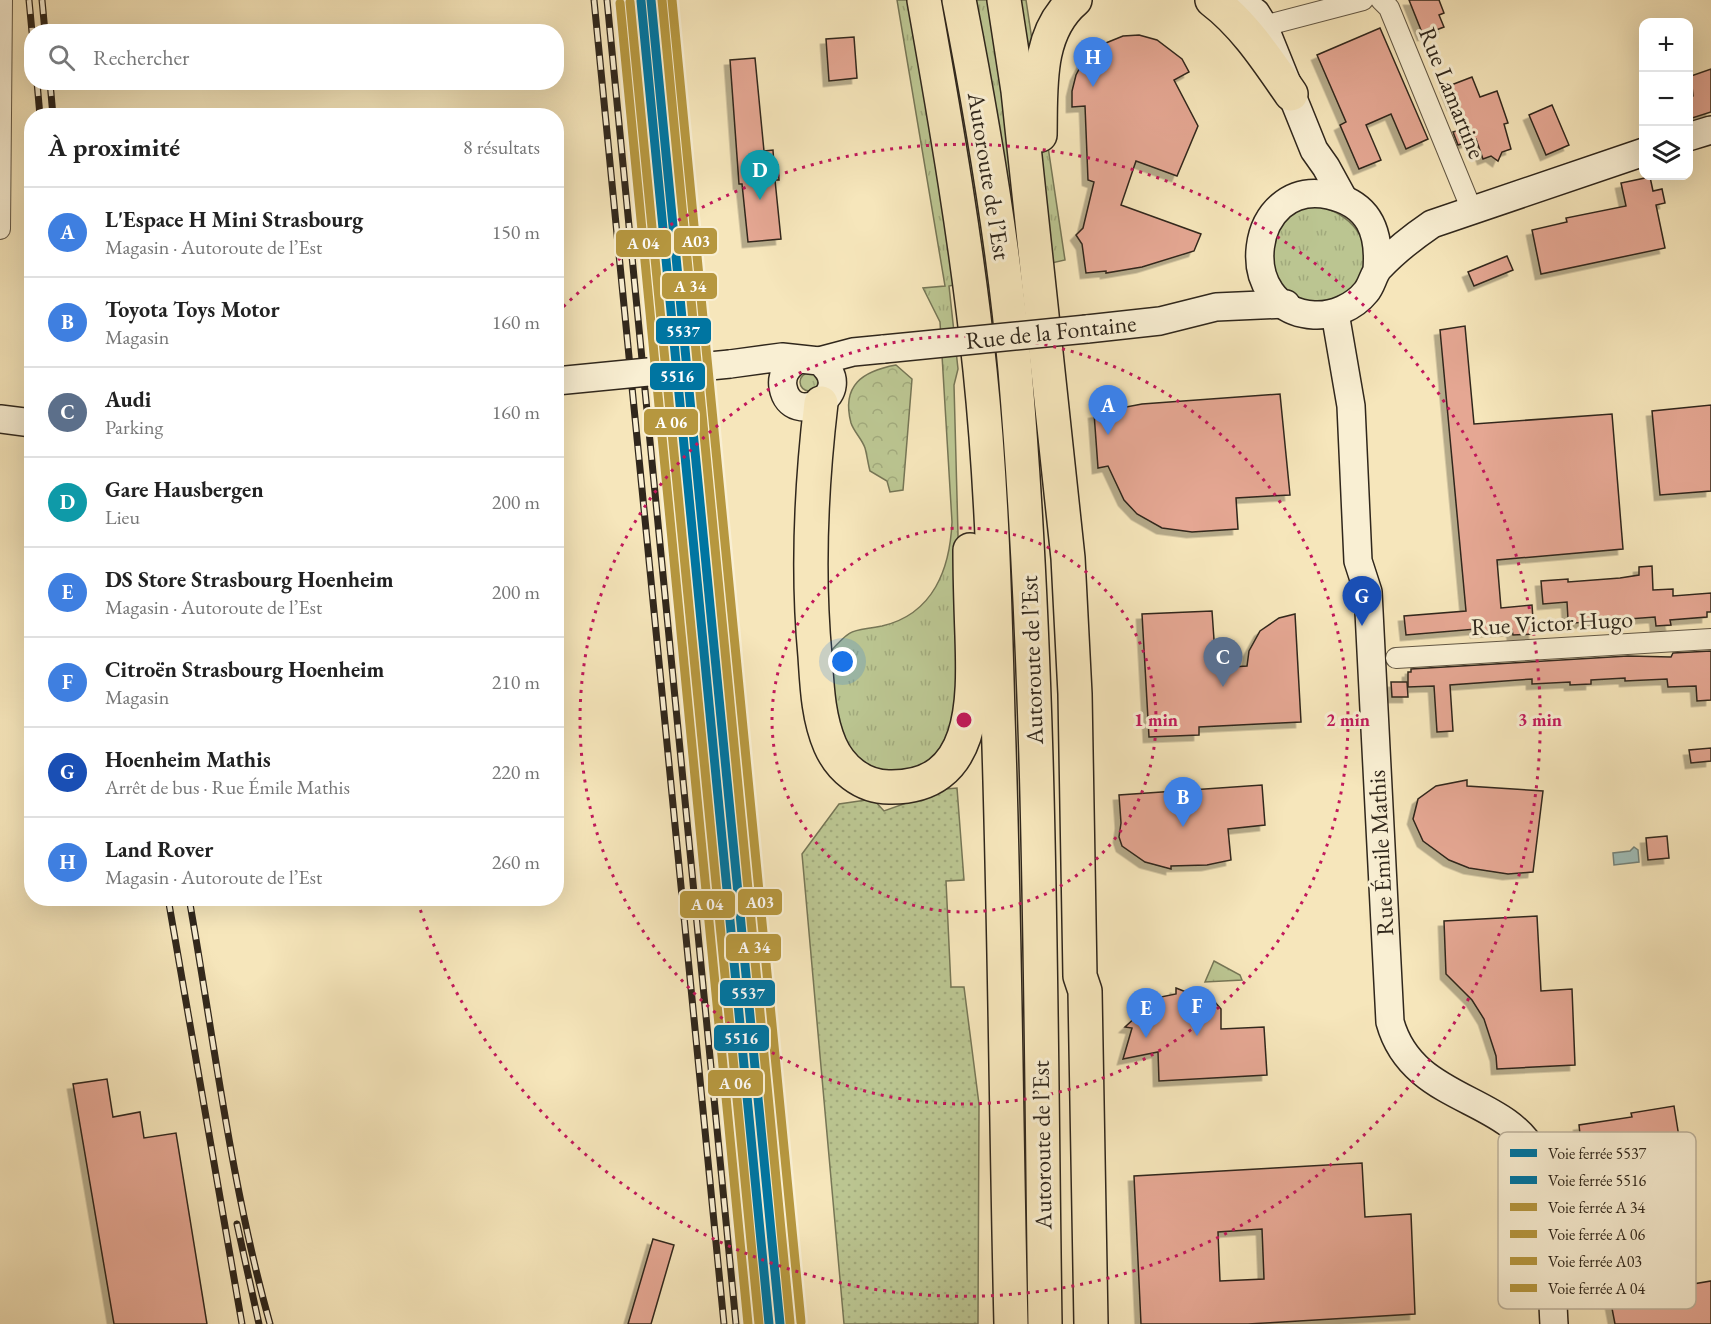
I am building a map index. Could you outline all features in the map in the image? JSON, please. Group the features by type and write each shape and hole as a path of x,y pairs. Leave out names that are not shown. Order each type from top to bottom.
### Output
{"highway":[{"name":"Autoroute de l’Est","path":"924,0 958,195 969,274 980,373 988,493 999,735 1011,1324"},
{"name":"Autoroute de l’Est","path":"959,0 978,98 1003,265 1015,368 1024,492 1035,746 1045,1324"},
{"path":"1004,0 1018,92 1068,558 1073,628 1080,976 1076,990 1071,1324"},
{"path":"1035,260 1042,62 1053,29 1075,0"},
{"path":"1212,0 1230,15 1259,49 1291,94"},
{"path":"817,376 809,595 819,707 836,758 845,770 860,779 886,787 913,785 943,769 954,758 964,741 972,712 974,688 969,534 988,493"},
{"path":"1080,976 1085,991 1091,1324"}],"street":[{"path":"0,229 2,0"},
{"path":"1343,198 1314,150 1253,10 1363,0"},
{"name":"Rue Lamartine","path":"1381,0 1389,8 1471,208"},
{"path":"1693,136 1711,130"},
{"path":"1314,150 1297,197 1320,194 1343,198 1362,211 1375,232 1379,245 1377,270 1367,291 1354,303 1335,313"},
{"path":"1377,270 1412,237 1432,224 1471,208 1639,154"},
{"name":"Rue de la Fontaine","path":"1297,197 1277,210 1265,226 1258,243 1258,260 1265,283 1277,298 1294,310 1313,315 1335,313"},
{"path":"1365,217 1385,228 1432,224"},
{"name":"Rue de la Fontaine","path":"1216,307 1248,280 1258,260"},
{"name":"Rue de la Fontaine","path":"782,385 786,370 817,376 857,362 884,349 1160,321 1216,307 1286,304"},
{"name":"Rue Émile Mathis","path":"1335,313 1351,406 1358,561 1368,592 1390,1022 1400,1046 1430,1078 1452,1094 1505,1121 1518,1132"},
{"path":"564,380 782,357 817,376 807,407 794,404 784,392 782,385 760,369 730,364"},
{"path":"0,419 24,422"},
{"path":"0,433 24,431"},
{"name":"Rue Victor Hugo","path":"1396,658 1711,639"},
{"name":"Rue Émile Mathis","path":"1553,1309 1554,1324"}],"green space":[{"path":"897,0 1026,0 1065,260 949,286 958,369 954,385 962,684 948,740 934,759 915,771 887,777 841,749 832,716 830,652 849,634 900,620 915,611 926,600 936,587 943,572 948,556 952,522 940,322 923,288 945,286"},
{"path":"1317,206 1329,209 1349,221 1362,239 1365,250 1361,274 1350,292 1345,296 1313,306 1273,285 1274,226 1299,208"},
{"path":"896,365 912,379 903,490 890,492 887,481 870,471 865,448 851,423 849,399 857,382 865,376"},
{"path":"809,373 815,376 818,382 815,388 809,391 803,388 800,382 803,376"},
{"path":"957,788 964,880 946,881 951,987 964,987 979,1104 978,1324 844,1324 802,854 839,804 873,799 884,811 946,789"},
{"path":"1214,961 1240,975 1242,980 1205,982"}],"water":[{"path":"1634,847 1638,850 1639,862 1614,865 1613,853 1630,851"}],"building":[{"path":"1409,0 1439,0 1444,13 1439,15 1444,27 1423,35"},
{"path":"1380,28 1428,139 1406,149 1391,114 1366,125 1381,160 1359,169 1340,125 1346,122 1317,55"},
{"path":"1139,35 1157,40 1182,59 1189,72 1174,80 1198,126 1177,176 1136,161 1121,205 1201,234 1194,251 1142,267 1106,273 1106,271 1086,273 1082,244 1076,235 1083,228 1094,182 1088,180 1085,106 1072,107 1072,91 1076,75 1084,60 1096,47 1123,36"},
{"path":"854,37 857,78 829,81 826,39"},
{"path":"755,58 764,151 773,150 774,165 778,165 779,180 775,180 781,239 748,242 742,184 739,184 730,60"},
{"path":"1711,69 1711,112 1693,118 1693,96 1693,75"},
{"path":"1472,77 1480,97 1497,91 1508,123 1504,124 1511,149 1502,152 1498,161 1491,156 1483,159 1476,139 1458,145 1453,132 1467,128 1458,104 1453,105 1446,87"},
{"path":"1552,105 1569,145 1546,155 1529,115"},
{"path":"1639,179 1651,180 1653,191 1662,189 1665,203 1656,205 1665,248 1541,274 1532,230 1567,222 1566,218 1626,206 1621,183"},
{"path":"1507,256 1513,270 1474,286 1468,272"},
{"path":"1465,326 1474,424 1612,414 1623,549 1497,560 1501,608 1532,605 1534,634 1513,635 1512,630 1476,632 1476,629 1406,635 1404,616 1466,611 1440,330"},
{"path":"1280,394 1290,495 1236,498 1238,529 1192,532 1162,528 1137,514 1124,500 1108,466 1098,468 1094,413 1142,404"},
{"path":"1711,405 1711,491 1660,495 1652,411"},
{"path":"1652,566 1653,590 1673,589 1673,596 1711,593 1711,612 1707,612 1707,617 1670,620 1671,625 1656,626 1655,617 1574,623 1574,619 1568,619 1567,602 1543,604 1541,581 1568,579 1568,582 1620,578 1639,575 1639,567"},
{"path":"1212,611 1216,668 1247,666 1249,651 1260,631 1279,618 1295,614 1301,722 1199,727 1199,735 1149,737 1142,614"},
{"path":"1711,651 1711,700 1697,701 1696,686 1668,687 1667,679 1591,680 1591,684 1570,685 1570,682 1532,684 1532,679 1450,685 1453,731 1437,732 1434,686 1408,687 1408,672 1411,672 1411,669 1628,656 1671,657 1673,653"},
{"path":"1391,682 1407,682 1408,697 1392,697"},
{"path":"1711,748 1711,761 1691,763 1689,750"},
{"path":"1467,780 1467,786 1543,791 1533,872 1508,874 1469,868 1449,860 1423,841 1413,819 1418,799 1436,786"},
{"path":"1262,785 1265,825 1228,829 1231,860 1207,865 1171,866 1171,869 1145,862 1122,846 1119,837 1121,823 1119,795"},
{"path":"1667,836 1669,858 1648,860 1646,838"},
{"path":"1537,916 1541,991 1572,989 1575,1065 1497,1069 1496,1056 1484,1019 1472,1000 1446,974 1444,921"},
{"path":"1176,988 1206,1000 1208,994 1221,1009 1221,1029 1264,1027 1267,1075 1159,1081 1158,1052 1123,1059 1132,1028 1125,1027 1149,1005 1146,1000 1176,994"},
{"path":"107,1079 113,1117 140,1112 144,1138 176,1133 207,1324 114,1324 73,1084"},
{"path":"1674,1106 1678,1132 1580,1132 1579,1125 1632,1117 1631,1113"},
{"path":"1362,1163 1365,1217 1411,1214 1415,1314 1248,1324 1141,1324 1134,1176","holes":["1262,1229 1264,1279 1220,1281 1218,1232"]},
{"path":"653,1239 674,1245 651,1324 628,1324"},
{"path":"1711,1281 1711,1324 1615,1324 1612,1309 1696,1309 1696,1284"}],"railway":[{"path":"29,0 31,24"},
{"path":"42,0 44,24"},
{"path":"594,0 724,1324"},
{"path":"607,0 736,1324"},
{"path":"620,0 749,1324"},
{"path":"38,90 39,108"},
{"path":"51,90 52,108"},
{"path":"169,906 242,1324"},
{"path":"190,906 244,1219 270,1324"},
{"path":"237,1224 259,1324"}],"rail line":[{"name":"5537","path":"651,0 780,1324"},
{"name":"A03","path":"672,0 801,1322"},
{"name":"5516","path":"641,1 769,1324"}],"transit line":[{"path":"662,0 790,1323"},
{"path":"630,2 759,1324"},
{"path":"620,3 748,1324"}],"place":[{"name":"Land Rover","path":"1093,87"},
{"name":"Gare Hausbergen","path":"760,200"},
{"name":"L'Espace H Mini Strasbourg","path":"1108,435"},
{"name":"Hoenheim Mathis","path":"1362,626"},
{"name":"Audi","path":"1223,687"},
{"name":"Toyota Toys Motor","path":"1183,827"},
{"name":"Citroën Strasbourg Hoenheim","path":"1197,1036"},
{"name":"DS Store Strasbourg Hoenheim","path":"1146,1038"}]}
